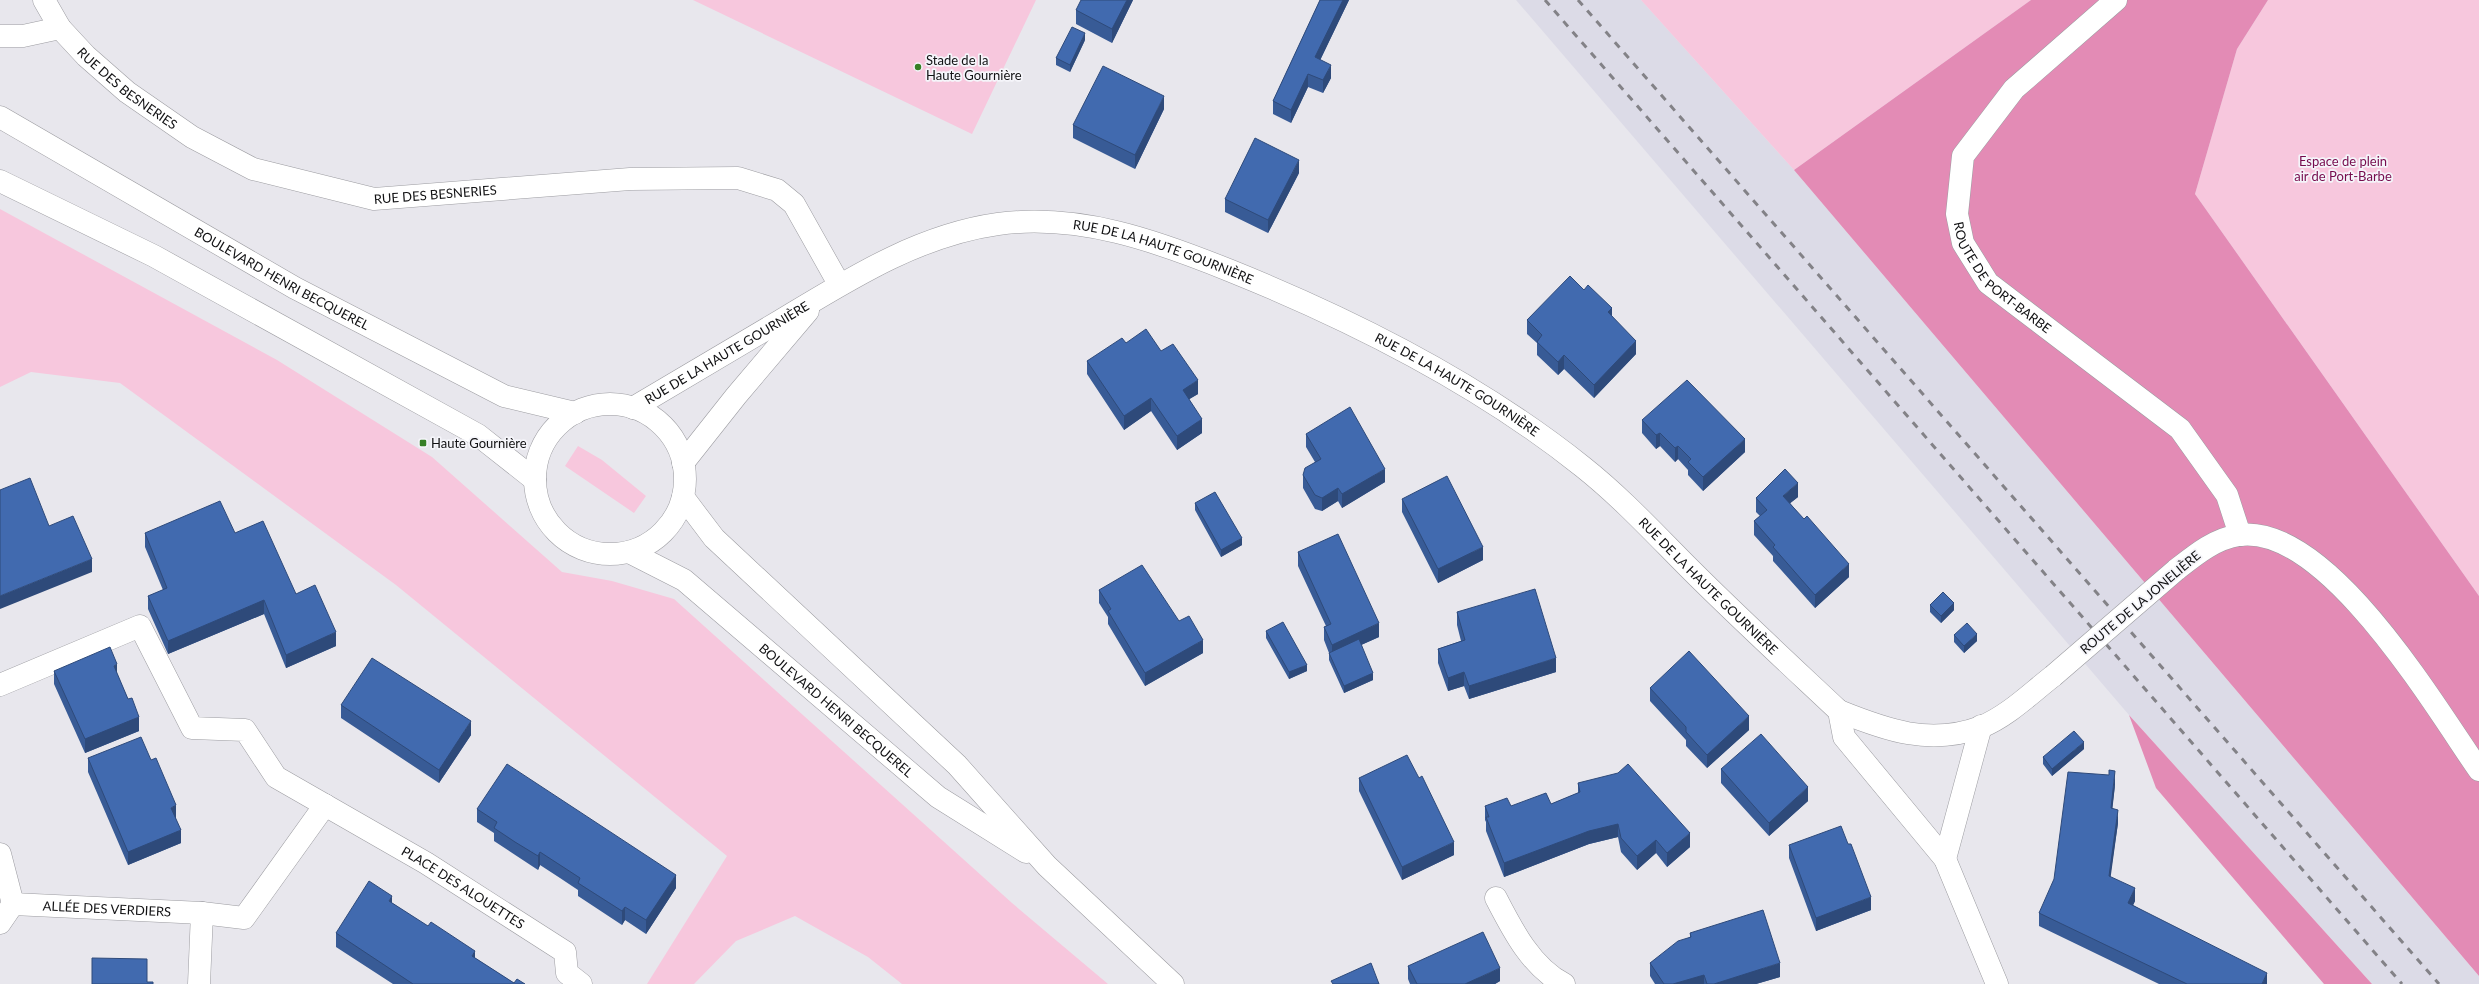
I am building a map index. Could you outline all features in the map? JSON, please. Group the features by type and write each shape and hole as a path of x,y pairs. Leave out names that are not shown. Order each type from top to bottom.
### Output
{"street":[{"name":"RUE DES BESNERIES","path":"44,0 60,28 86,56 127,92 192,137 253,170 374,199 630,179 738,178 777,190 794,204 839,284"},
{"name":"ROUTE DE PORT-BARBE","path":"2116,0 2014,90 1963,156 1957,214 1963,244 1988,283 2180,429 2227,495 2240,535"},
{"path":"0,36 23,36 60,28"},
{"name":"BOULEVARD HENRI BECQUEREL","path":"0,117 295,288 504,396 575,413"},
{"path":"0,181 154,256 478,435 535,480"},
{"name":"RUE DE LA HAUTE GOURNIÈRE","path":"634,408 819,298 839,284 914,248 959,232 998,224 1043,221 1092,226 1142,239 1209,262 1279,290 1428,364 1544,438 1625,502 1693,572 1839,711"},
{"name":"RUE DE LA HAUTE GOURNIÈRE","path":"683,463 736,396 819,298"},
{"path":"614,404 634,408 656,420 673,439 683,463 685,480 682,497 675,516 663,532 648,544 629,552 606,554 584,550 564,539 548,522 538,502 535,480 537,460 546,441 558,425 575,413 600,405 614,404"},
{"name":"BOULEVARD HENRI BECQUEREL","path":"682,497 714,538 957,765 1048,866 1173,984"},
{"name":"ROUTE DE LA JONELIÈRE","path":"1839,711 1884,729 1906,734 1955,734 1982,726 2011,710 2053,676 2176,570 2207,546 2240,535 2285,543 2338,584 2397,651 2479,770"},
{"name":"BOULEVARD HENRI BECQUEREL","path":"629,552 684,580 938,798 1048,866"},
{"name":"PLACE DES ALOUETTES","path":"0,685 140,626 192,728 245,730 276,777 426,863 565,952 567,973 581,984"},
{"path":"1839,711 1844,737 1944,859 1997,984"},
{"path":"1944,859 1982,726"},
{"name":"ALLÉE DES VERDIERS","path":"13,904 202,913 244,918 325,805"},
{"path":"0,854 13,904 0,923"},
{"path":"1496,898 1513,932 1530,955 1564,984"},
{"path":"199,984 202,913"}],"shaded area":[{"path":"1516,0 1641,0 1794,170 2479,976 2479,984 2372,984 2129,715"},
{"path":"2031,0 2268,0 2237,49 2195,194 2479,596 2479,976 1794,170"},
{"path":"2129,715 2372,984 2324,984 2156,788"}],"green space":[{"name":"Stade de la Haute Gournière","path":"693,0 1036,0 972,134"},
{"path":"1641,0 2031,0 1794,170"},
{"name":"Espace de plein air de Port-Barbe","path":"2268,0 2479,0 2479,596 2195,194 2237,49"},
{"path":"0,209 277,360 432,457 562,572 612,581 674,599 1012,903 1108,984 902,984 868,957 795,916 736,941 694,984 647,984 727,856 396,585 120,383 31,372 0,387"},
{"path":"578,446 602,460 646,496 634,513 565,466"}],"building":[{"path":"1081,0 1127,0 1112,29 1076,10"},
{"path":"1320,0 1343,0 1315,57 1331,65 1323,80 1308,74 1291,110 1273,101"},
{"path":"1072,27 1085,33 1070,65 1056,58"},
{"path":"1103,66 1164,96 1135,155 1073,125"},
{"path":"1255,138 1299,160 1268,220 1225,199"},
{"path":"1570,276 1584,290 1588,285 1612,308 1608,312 1636,341 1594,385 1564,355 1558,362 1537,342 1542,335 1527,320"},
{"path":"1146,329 1161,351 1173,344 1198,380 1183,390 1202,419 1177,436 1151,398 1124,416 1087,361 1122,338 1126,343"},
{"path":"1687,380 1745,439 1703,477 1688,462 1691,459 1678,446 1675,448 1660,433 1656,435 1642,420"},
{"path":"1350,407 1385,469 1342,494 1338,488 1322,498 1315,495 1303,475 1305,468 1321,459 1306,434"},
{"path":"1785,469 1798,483 1783,496 1804,519 1807,516 1849,564 1815,595 1773,547 1775,545 1754,521 1767,510 1756,498"},
{"path":"1447,476 1483,547 1438,569 1402,499"},
{"path":"30,478 49,526 73,516 92,559 0,596 0,490"},
{"path":"1215,492 1242,538 1221,550 1195,503"},
{"path":"220,501 235,533 263,521 296,594 315,585 336,632 286,655 264,600 168,641 148,596 167,588 145,533"},
{"path":"1338,534 1379,623 1332,645 1324,627 1331,624 1298,552"},
{"path":"1142,565 1179,621 1189,616 1203,640 1145,673 1108,611 1111,609 1099,590"},
{"path":"1535,589 1556,658 1469,686 1464,672 1448,678 1438,649 1465,640 1457,612"},
{"path":"1943,592 1954,603 1941,616 1930,605"},
{"path":"1283,622 1307,665 1289,672 1266,631"},
{"path":"1967,623 1977,634 1964,646 1954,635"},
{"path":"1359,639 1373,673 1344,686 1329,653"},
{"path":"110,647 117,664 114,666 128,699 132,698 139,717 85,739 54,671"},
{"path":"1689,651 1749,716 1707,755 1686,732 1686,727 1650,688"},
{"path":"372,658 471,721 439,770 341,705"},
{"path":"2074,731 2084,742 2052,769 2043,757"},
{"path":"1761,734 1808,787 1769,823 1721,769"},
{"path":"141,737 151,760 156,758 176,805 171,808 181,830 128,852 88,758"},
{"path":"1407,755 1419,778 1422,776 1454,842 1402,867 1359,778"},
{"path":"507,764 676,875 646,920 625,907 622,911 578,883 580,878 540,852 538,856 515,842 494,828 497,822 477,809"},
{"path":"1628,764 1690,833 1667,853 1656,840 1637,856 1621,838 1618,824 1589,831 1504,863 1486,817 1489,817 1485,806 1507,798 1511,806 1546,793 1551,804 1580,792 1578,783 1618,773"},
{"path":"2109,770 2115,771 2111,808 2118,810 2109,876 2135,888 2128,903 2267,973 2262,984 2187,984 2039,913 2054,879 2068,772 2109,775"},
{"path":"1841,826 1848,844 1851,844 1871,897 1816,918 1789,845"},
{"path":"369,881 392,896 389,901 428,926 431,922 475,951 472,956 514,983 517,979 525,984 413,984 336,933"},
{"path":"1763,910 1780,963 1714,984 1707,984 1704,975 1673,984 1664,984 1650,963 1678,941 1691,937 1690,933"},
{"path":"1483,932 1500,968 1465,984 1417,984 1408,966"},
{"path":"92,958 147,959 147,982 153,982 153,984 92,984"},
{"path":"1371,963 1379,984 1333,984 1331,981"}],"railway":[{"path":"1545,0 2402,984"},
{"path":"1578,0 2439,984"}],"place":[{"name":"Stade de la Haute Gournière","path":"918,67"},
{"name":"Haute Gournière","path":"423,443"}]}
